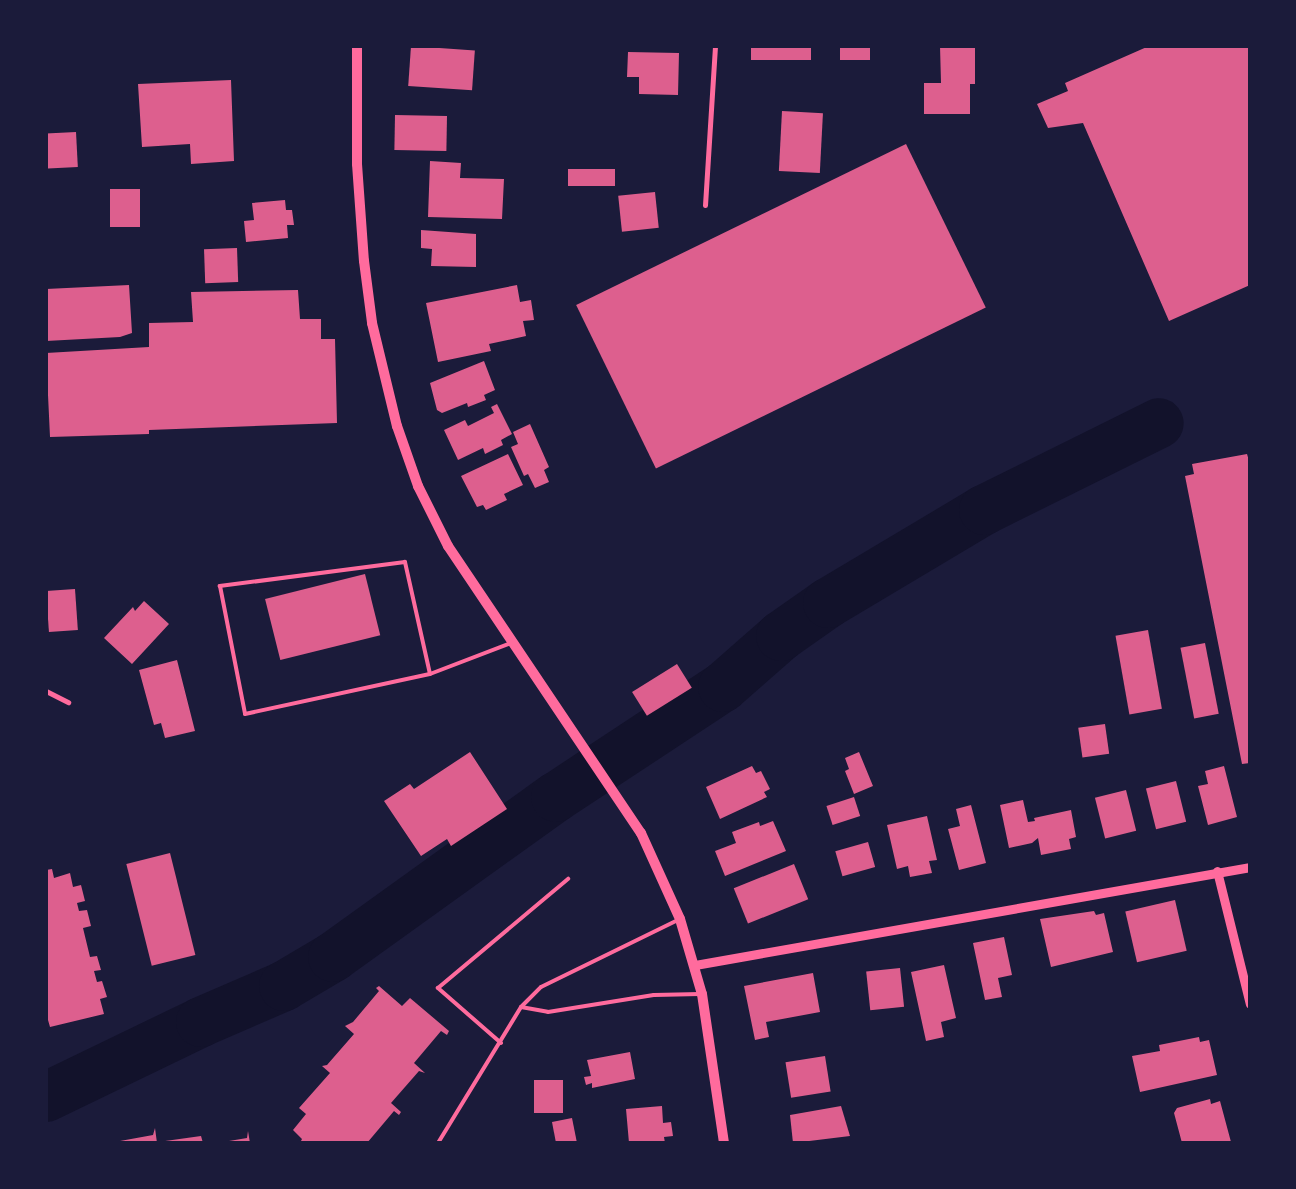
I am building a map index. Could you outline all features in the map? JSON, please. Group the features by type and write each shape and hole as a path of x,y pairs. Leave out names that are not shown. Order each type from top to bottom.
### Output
{"main road":[{"path":"356,46 358,164 364,261 372,322 394,417 418,486 448,546 511,643 640,833 680,919 702,994 724,1143"}],"street":[{"path":"705,205 715,46"},
{"path":"46,691 68,702"},
{"path":"695,965 1217,871 1250,868"},
{"path":"1217,871 1250,1004"}],"lane":[{"path":"430,674 405,562 220,586 244,714 430,674 511,643"},
{"path":"501,1043 438,988 568,879"},
{"path":"438,1143 501,1043 521,1007 541,987 680,919"},
{"path":"521,1007 548,1012 654,995 702,994"}],"building":[{"path":"411,46 475,50 472,90 408,86"},
{"path":"751,46 811,46 811,60 751,60"},
{"path":"840,46 870,46 870,60 840,60"},
{"path":"940,46 975,46 975,84 970,84 970,114 924,114 924,83 941,83"},
{"path":"1149,46 1250,46 1250,285 1169,321 1083,123 1048,128 1037,104 1068,91 1065,83"},
{"path":"628,52 679,53 678,95 639,94 639,77 627,77"},
{"path":"231,80 234,161 191,164 190,144 142,147 138,84"},
{"path":"782,111 823,113 820,173 779,171"},
{"path":"395,115 447,116 446,151 394,150"},
{"path":"76,132 78,167 48,169 46,134"},
{"path":"906,144 986,308 656,468 576,305"},
{"path":"430,161 461,163 460,178 504,179 502,219 428,217"},
{"path":"568,169 615,169 615,186 568,186"},
{"path":"110,189 140,189 140,227 110,227"},
{"path":"655,192 659,228 622,232 618,196"},
{"path":"285,200 286,210 292,210 294,225 287,225 288,238 246,242 244,221 254,220 252,203"},
{"path":"421,230 476,234 476,267 431,266 432,249 421,248"},
{"path":"237,248 238,282 205,283 204,249"},
{"path":"129,285 132,333 120,337 46,341 46,289"},
{"path":"517,285 520,302 531,300 534,320 523,321 526,336 489,344 491,351 438,362 426,303"},
{"path":"298,290 300,319 321,319 321,339 335,339 337,423 149,430 149,434 50,437 46,353 149,347 149,323 193,322 191,292"},
{"path":"484,361 495,390 484,395 486,400 468,407 467,403 442,413 437,410 430,383"},
{"path":"497,404 512,434 501,440 503,445 485,454 483,448 458,460 444,430 465,420 468,426 494,413 491,407"},
{"path":"530,424 549,467 544,470 549,482 535,488 528,474 524,476 511,447 518,444 513,432"},
{"path":"508,454 523,485 504,494 507,500 486,510 483,505 477,507 461,476"},
{"path":"1247,454 1250,464 1250,763 1242,764 1185,476 1194,474 1192,464"},
{"path":"365,574 380,635 280,660 265,599"},
{"path":"75,589 78,630 49,632 46,591"},
{"path":"144,601 169,624 132,664 104,638 133,607 135,611"},
{"path":"1148,630 1162,709 1129,715 1116,636"},
{"path":"1205,643 1219,714 1194,718 1180,648"},
{"path":"177,660 195,731 165,738 161,723 154,725 139,670"},
{"path":"677,664 692,688 647,716 632,692"},
{"path":"1105,724 1109,754 1082,757 1078,728"},
{"path":"470,752 507,809 451,846 447,839 421,856 384,801 410,784 414,789"},
{"path":"859,752 873,786 854,794 845,771 849,769 845,758"},
{"path":"752,766 756,773 761,771 770,789 764,792 767,797 720,819 706,787"},
{"path":"1224,766 1237,817 1208,825 1198,786 1208,784 1205,771"},
{"path":"1176,781 1186,822 1156,829 1146,788"},
{"path":"1126,790 1136,831 1105,838 1095,798"},
{"path":"854,797 860,816 833,825 826,806"},
{"path":"1023,800 1028,822 1035,821 1034,818 1071,810 1076,837 1069,839 1071,849 1041,855 1038,838 1032,843 1009,848 1000,805"},
{"path":"971,805 986,863 959,870 948,829 960,826 956,809"},
{"path":"927,816 937,860 929,861 932,873 910,877 908,866 897,869 887,825"},
{"path":"773,821 786,851 725,876 715,851 736,843 732,832 759,822 760,826"},
{"path":"868,842 875,867 842,876 835,851"},
{"path":"170,853 195,955 152,966 126,864"},
{"path":"794,864 808,899 748,924 734,888"},
{"path":"52,869 54,878 70,873 73,887 81,885 85,901 77,903 79,911 87,910 91,926 83,928 90,957 97,956 101,970 94,971 97,982 102,981 107,997 100,999 104,1014 50,1027 46,1013 46,870"},
{"path":"1175,900 1187,951 1137,962 1125,911"},
{"path":"1094,911 1096,915 1104,913 1113,952 1051,967 1040,919"},
{"path":"1004,937 1012,975 998,978 1002,997 985,1000 973,943"},
{"path":"944,965 956,1018 941,1022 944,1037 926,1041 911,972"},
{"path":"900,968 904,1007 870,1010 866,972"},
{"path":"813,973 820,1012 766,1022 769,1037 755,1040 744,986"},
{"path":"379,986 402,1006 410,998 449,1031 447,1035 441,1031 414,1063 425,1073 419,1071 391,1103 401,1112 399,1115 394,1111 367,1143 300,1143 302,1139 293,1130 306,1114 299,1108 330,1073 322,1066 327,1065 354,1034 345,1026 353,1022 379,991 376,988"},
{"path":"1199,1037 1200,1042 1209,1040 1217,1075 1140,1092 1132,1056 1160,1051 1159,1045"},
{"path":"630,1052 635,1079 592,1088 592,1083 586,1085 584,1077 591,1076 587,1060"},
{"path":"825,1056 831,1092 791,1098 785,1062"},
{"path":"534,1080 563,1080 563,1113 534,1113"},
{"path":"1210,1099 1211,1104 1220,1101 1231,1142 1182,1143 1174,1113 1177,1108"},
{"path":"662,1106 663,1123 671,1122 673,1136 664,1137 665,1143 629,1143 626,1109"},
{"path":"841,1106 850,1136 793,1143 790,1115"},
{"path":"572,1118 577,1143 556,1143 552,1122"},
{"path":"155,1128 157,1143 109,1143 153,1135"},
{"path":"248,1131 250,1143 217,1143 247,1138"},
{"path":"201,1136 203,1143 158,1142"}],"waterway":[{"path":"46,1097 201,1022 284,986 333,957 556,797 723,687 781,636 828,603 984,510 1159,423"}]}
